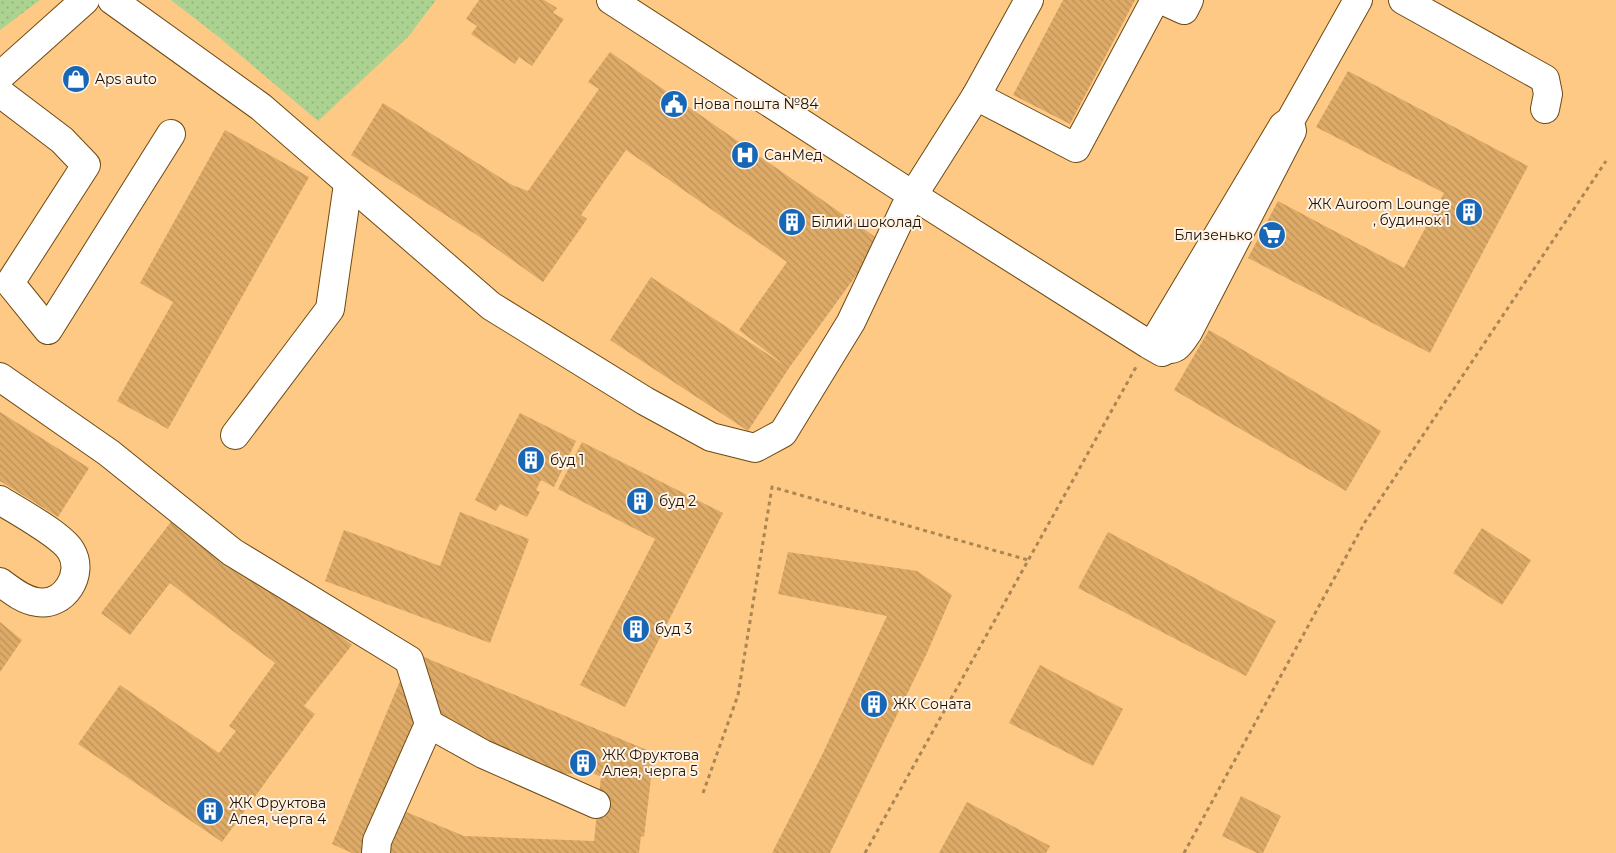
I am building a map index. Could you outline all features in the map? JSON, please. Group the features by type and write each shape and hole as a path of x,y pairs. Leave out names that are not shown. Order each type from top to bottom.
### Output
{"street":[{"path":"0,76 85,0"},
{"path":"112,0 261,107 491,306 645,402 711,437 755,448 783,433 851,322 905,208 976,96 1029,0"},
{"path":"611,0 914,196 1156,346 1160,334 1283,126 1290,121 1358,0"},
{"path":"976,96 1076,148 1155,0"},
{"path":"1162,0 1184,10 1189,0"},
{"path":"1403,0 1545,79 1548,94 1545,109"},
{"path":"0,93 62,140 86,165 10,283 48,330 171,134"},
{"path":"235,435 330,309 348,184"},
{"path":"0,377 109,453 232,552 408,660 430,724 483,754 596,804"},
{"path":"0,500 67,545 75,561 76,570 70,587 56,599 48,602 30,601 0,582"},
{"path":"376,853 377,841 430,724"}],"path":[{"path":"1184,853 1365,522 1606,161"},
{"path":"865,853 1028,560 1156,346"},
{"path":"703,793 738,695 772,487 1028,560"}],"green space":[{"path":"0,0 40,0 0,30"},
{"path":"171,0 436,0 408,37 318,121 220,38"}],"building":[{"path":"479,0 544,0 557,8 553,13 564,19 532,66 519,57 515,64 471,34 477,26 466,19"},
{"path":"1063,0 1135,0 1070,124 1013,95"},
{"path":"610,52 881,241 789,368 748,431 610,340 651,277 784,365 739,330 787,262 626,150 581,215 587,219 543,282 480,237 351,155 383,103 512,185 528,191 599,89 588,82"},
{"name":"ЖК Auroom Lounge , будинок 1","path":"1348,71 1528,166 1430,353 1248,258 1278,201 1404,268 1444,193 1316,127"},
{"path":"225,130 309,177 168,429 117,401 173,302 140,283"},
{"path":"1209,330 1381,431 1346,491 1174,390"},
{"path":"0,412 89,468 58,517 0,481"},
{"name":"буд 1","path":"520,413 576,441 554,487 541,480 536,490 540,492 527,517 500,504 496,511 475,500"},
{"path":"582,442 723,513 625,707 580,685 655,539 558,489"},
{"path":"180,510 352,645 304,706 315,714 222,842 78,744 120,685 219,753 236,731 229,726 275,663 170,583 130,635 101,613"},
{"path":"460,512 529,539 490,643 325,581 344,530 440,566"},
{"path":"1482,528 1531,560 1502,605 1453,573"},
{"path":"1108,532 1276,621 1246,676 1078,588"},
{"name":"ЖК Соната","path":"788,552 917,571 952,595 927,653 830,853 772,853 822,755 887,616 778,594"},
{"path":"0,622 22,640 0,672"},
{"path":"412,652 654,753 644,837 641,836 639,853 352,853 332,844","holes":["435,726 539,775 593,773 601,777 594,841 464,836 404,811"]},
{"path":"1040,665 1123,709 1093,766 1009,723"},
{"path":"1241,796 1281,816 1263,853 1257,853 1222,836"},
{"path":"967,802 1050,846 1046,853 939,853"}],"place":[{"name":"Aps auto","path":"76,79"},
{"name":"Нова пошта №84","path":"674,104"},
{"name":"СанМед","path":"745,155"},
{"name":"ЖК Auroom Lounge , будинок 1","path":"1469,212"},
{"name":"Білий шоколад","path":"792,222"},
{"name":"Близенько","path":"1272,235"},
{"name":"буд 1","path":"531,460"},
{"name":"буд 2","path":"640,501"},
{"name":"буд 3","path":"636,629"},
{"name":"ЖК Соната","path":"874,704"},
{"name":"ЖК Фруктова Алея, черга 5","path":"583,763"},
{"name":"ЖК Фруктова Алея, черга 4","path":"210,811"}]}
